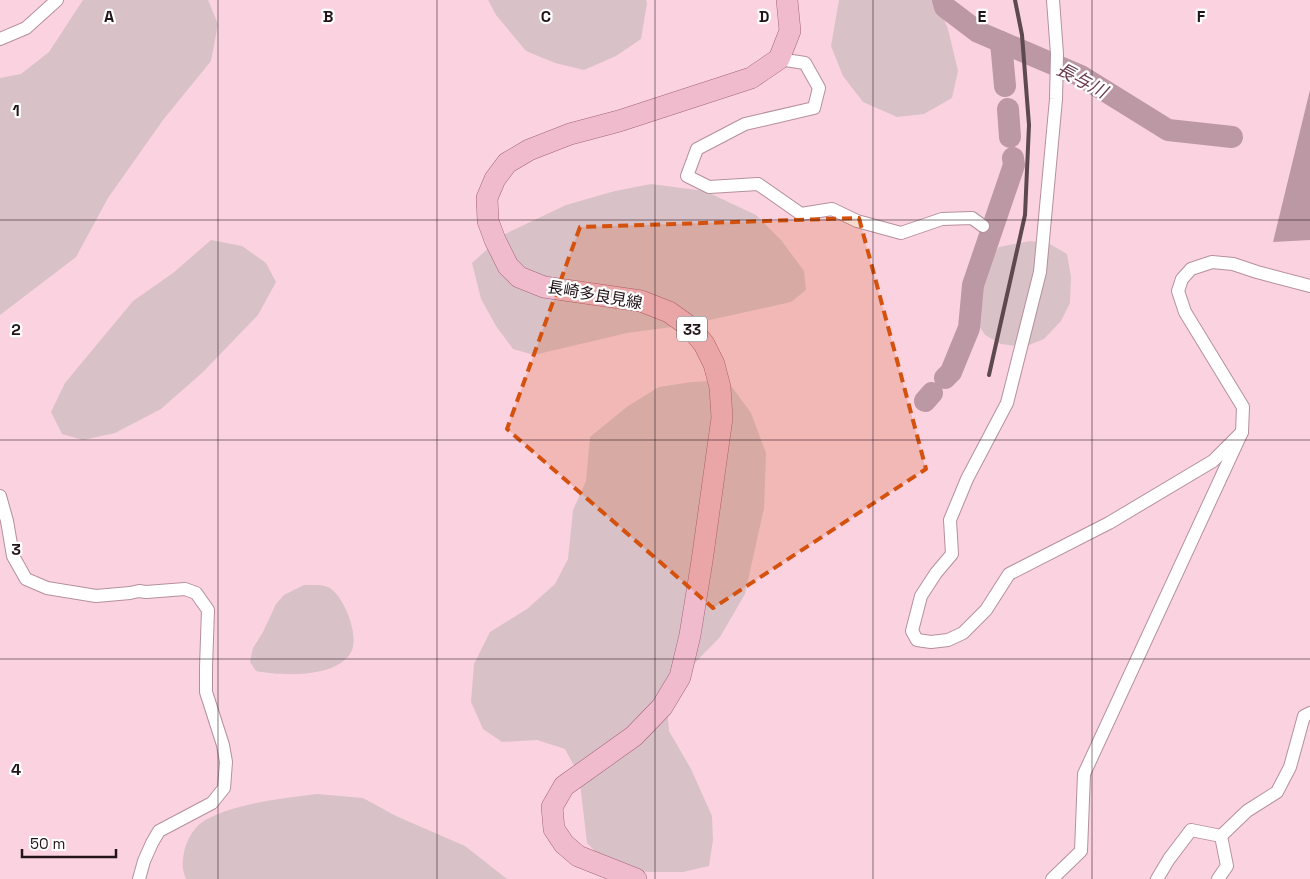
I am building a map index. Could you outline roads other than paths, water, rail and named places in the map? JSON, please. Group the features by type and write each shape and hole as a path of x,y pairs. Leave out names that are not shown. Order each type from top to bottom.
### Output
{"main road":[{"path":"779,59 790,31 788,0"},
{"name":"長崎多良見線","path":"636,879 578,856 564,844 554,829 552,807 564,786 634,736 662,707 680,676 690,634 722,418 720,388 714,364 704,344 690,327 669,312 641,301 544,287 519,277 508,266 492,234 488,221 487,198 495,179 507,163 529,150 570,134 619,121 751,78 779,59"}],"street":[{"path":"0,39 26,28 57,0"},
{"path":"1053,0 1057,54 1056,99 1040,272 1007,403 967,478 950,520 952,554 936,572 921,596 912,631 917,640 931,642 948,640 963,633 986,610 1009,574 1108,523 1213,460 1242,432"},
{"path":"779,59 805,63 818,88 814,108 744,124 697,149 687,176 709,188 758,184 801,214 832,209 857,221 901,233 942,219 972,218 983,226"},
{"path":"1052,879 1081,852 1084,774 1242,432 1242,407 1185,312 1178,291 1182,279 1191,269 1212,262 1233,264 1310,286"},
{"path":"0,496 7,521 12,556 26,579 47,588 96,596 130,594 139,591 185,589 196,593 208,610 206,692 226,762 224,788 212,803 159,831 144,861 139,879"},
{"path":"1221,836 1247,811 1277,792 1290,767 1304,716 1310,713"},
{"path":"1157,879 1169,859 1191,830 1221,836"},
{"path":"1218,879 1227,866 1221,836"}],"waterway":[{"name":"長与川","path":"943,0 945,7 978,32 1081,76 1168,130 1232,137"},
{"path":"1001,42 1005,86"},
{"path":"1008,109 1010,137"},
{"path":"945,378 951,372 969,328 973,285 1014,165 1013,158"},
{"path":"925,401 932,393"}],"railway":[{"path":"989,375 1025,215 1029,125 1022,35 1015,0"}]}
